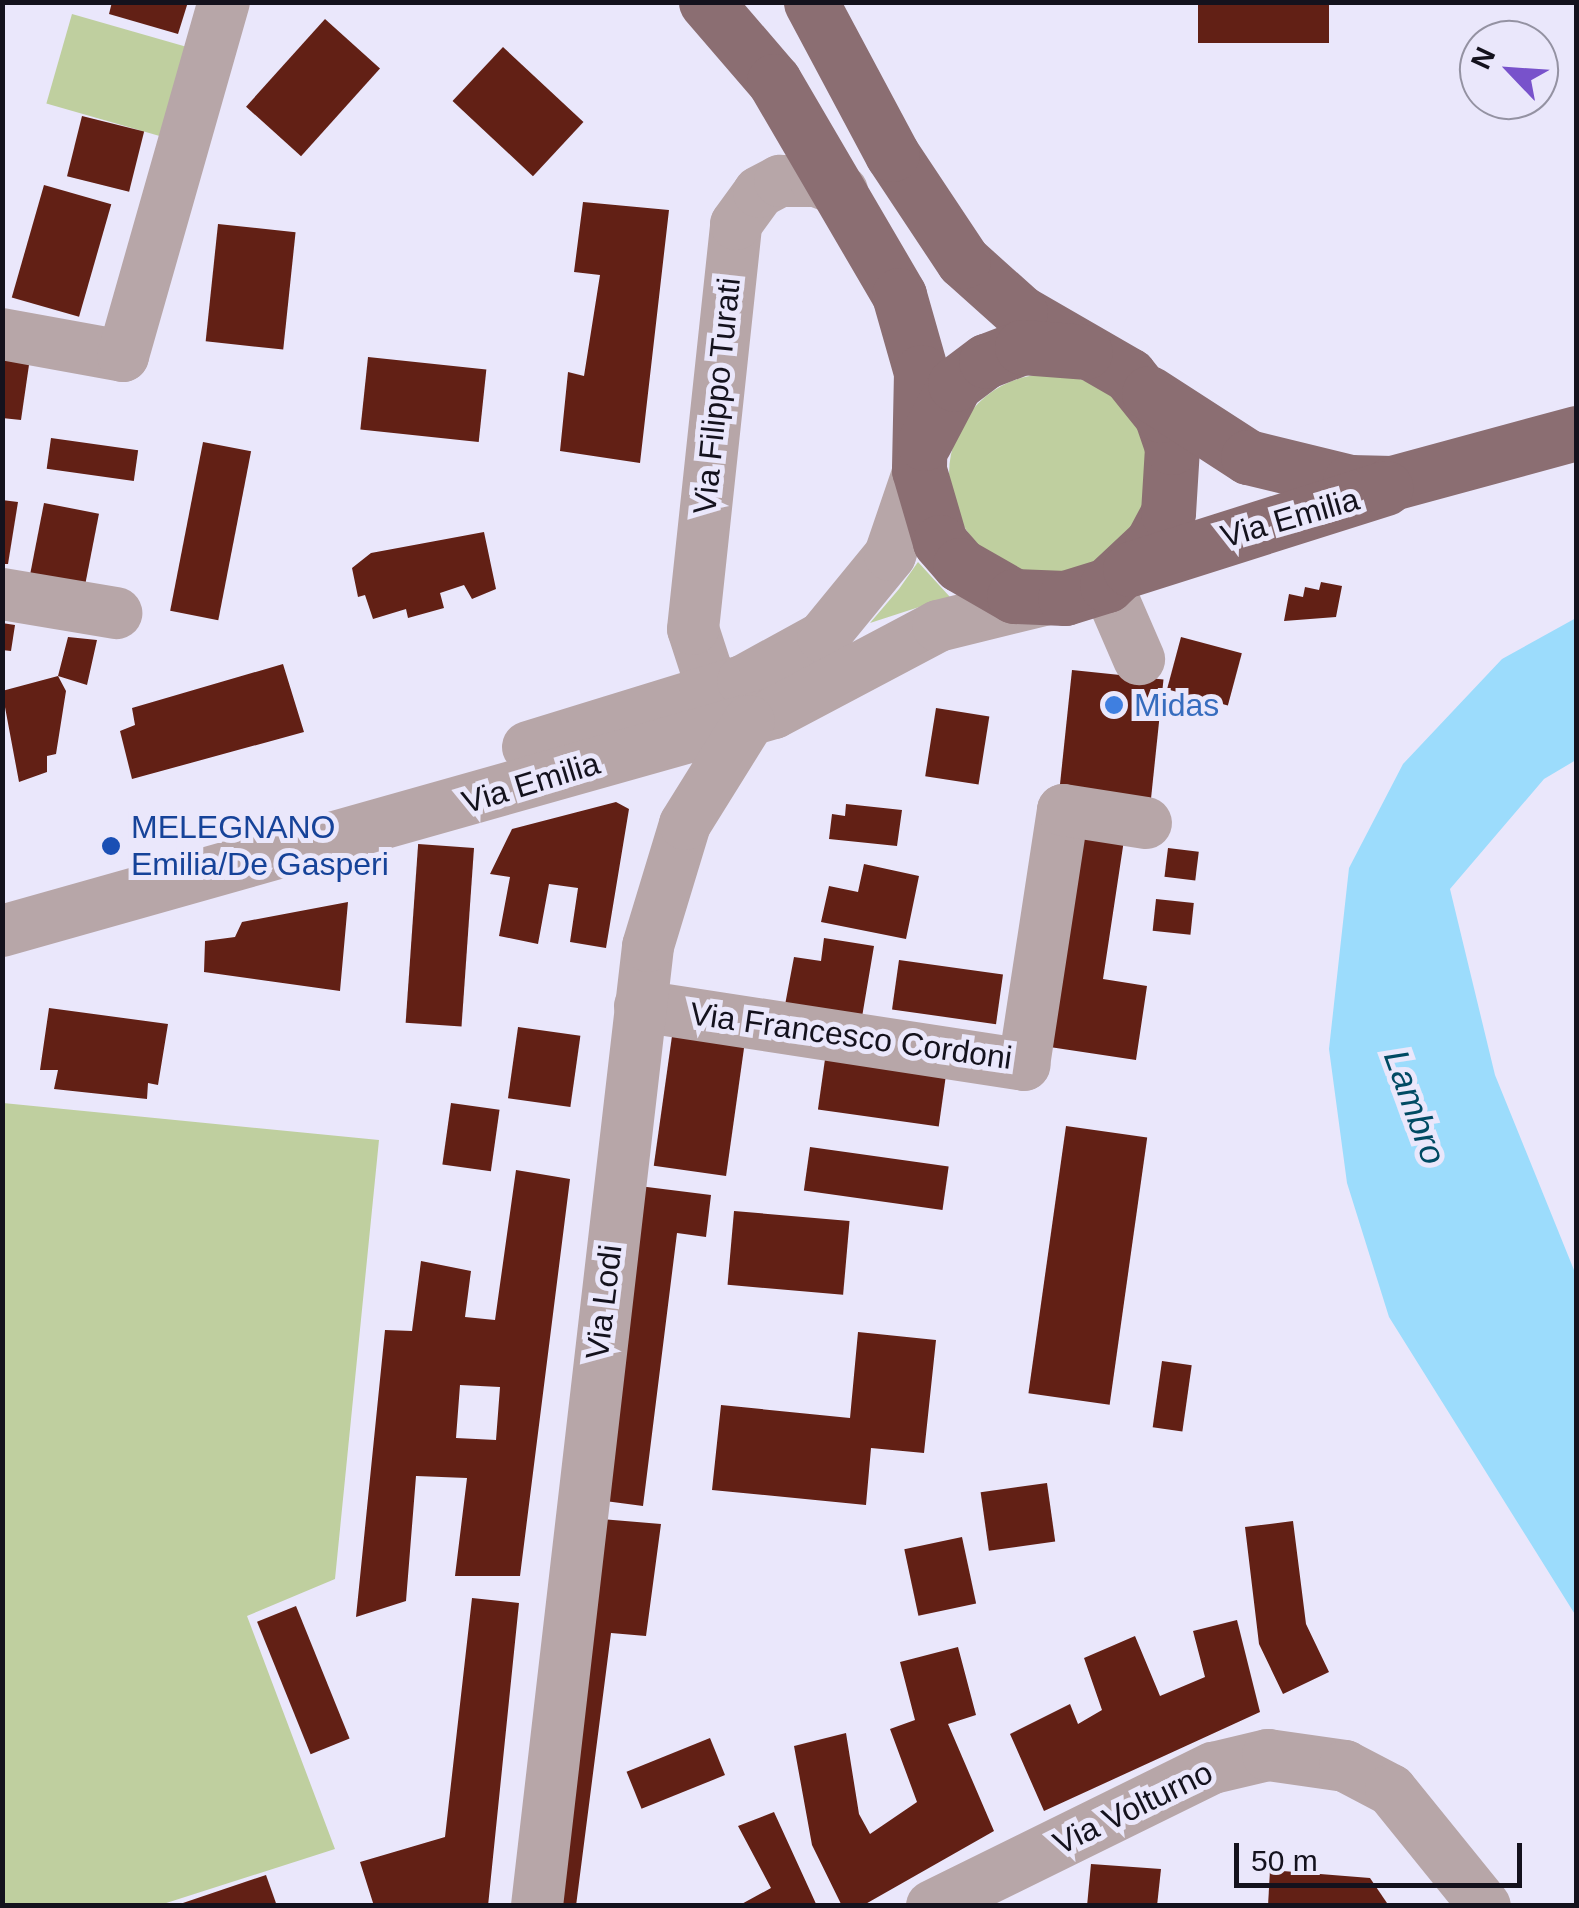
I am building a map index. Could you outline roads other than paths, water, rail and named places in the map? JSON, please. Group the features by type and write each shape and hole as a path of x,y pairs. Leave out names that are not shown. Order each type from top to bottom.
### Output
{"main road":[{"path":"706,2 747,43 842,192 908,318 921,372 920,461 926,514 960,566 1014,596 1044,600 1118,577 1168,514 1174,480 1161,415 1142,388 1098,356 1020,312 964,261 892,154 812,2"},
{"path":"920,461 933,416 986,360 1022,347 1098,356"},
{"name":"Via Emilia","path":"1142,388 1200,433 1248,457 1316,477 1392,484"},
{"name":"Via Emilia","path":"1118,577 1346,506 1392,484 1576,433"}],"street":[{"path":"2,334 124,356 224,2"},
{"name":"Via Filippo Turati","path":"737,704 707,672 693,630 736,224 759,192 780,181 816,181 842,192"},
{"name":"Via Emilia","path":"737,704 859,602 897,541 920,461"},
{"path":"1118,577 1139,659"},
{"path":"2,594 116,613"},
{"name":"Via Emilia","path":"2,930 344,805 737,704 813,696 938,626 1044,600"},
{"name":"Via Lodi","path":"536,1906 640,1006 672,853 737,704"},
{"name":"Via Francesco Cordoni","path":"640,1006 1024,1065 1062,810 1146,823"},
{"name":"Via Volturno","path":"948,1902 1228,1762 1280,1755 1345,1766 1402,1800 1485,1906"}],"water":[{"name":"Lambro","path":"1576,618 1576,760 1544,779 1450,889 1495,1075 1576,1275 1576,1616 1389,1317 1347,1183 1329,1049 1349,868 1403,764 1502,659"}],"place":[{"name":"Midas","path":"1114,705"},
{"name":"MELEGNANO Emilia/De Gasperi","path":"111,846"}]}
